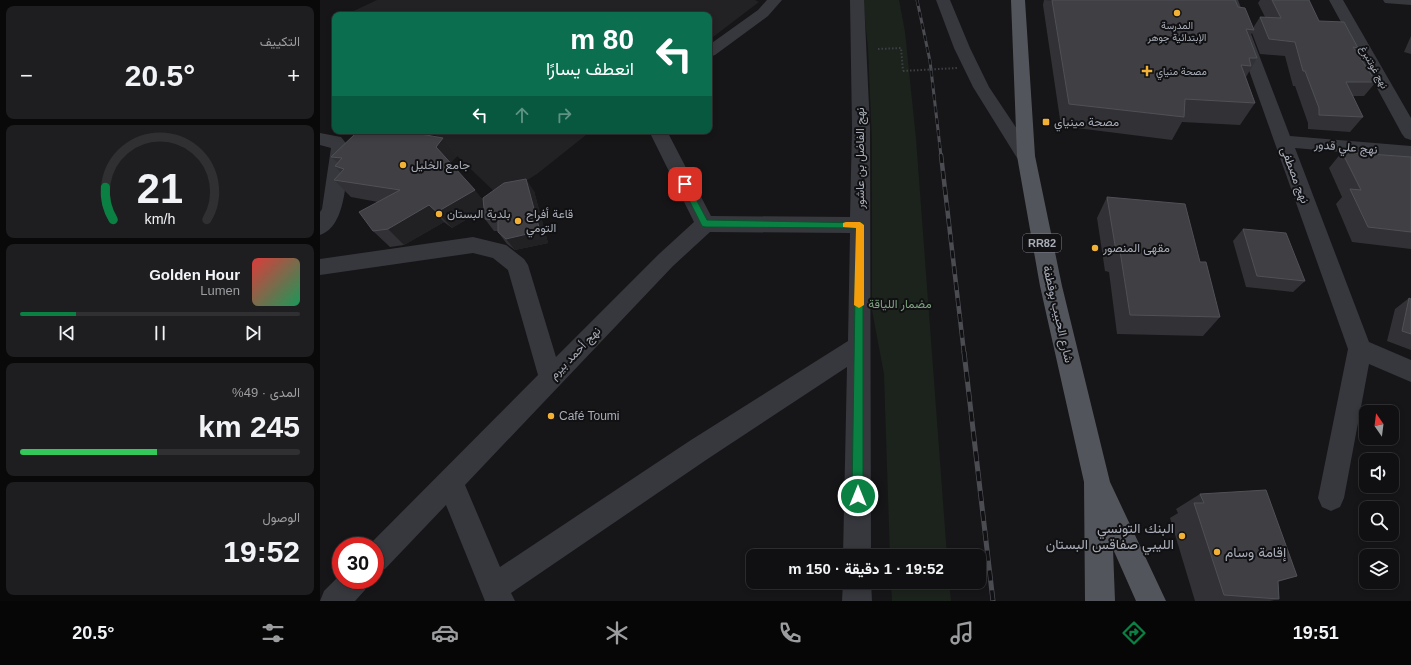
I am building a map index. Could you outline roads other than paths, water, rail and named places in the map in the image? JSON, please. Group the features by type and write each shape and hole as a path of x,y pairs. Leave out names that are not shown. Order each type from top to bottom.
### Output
{"main road":[{"name":"شارع الحبيب بوقطفة","path":"1018,0 1026,156 1051,286 1097,482 1151,601"},
{"name":"شارع الحبيب بوقطفة","path":"1097,482 1100,601"}],"street":[{"path":"712,50 763,13 775,0"},
{"name":"نهج الفاضل بن عاشور","path":"857,0 861,128 857,549"},
{"path":"942,0 962,48 981,87 1026,156"},
{"name":"نهج مصطفى","path":"1231,0 1360,349"},
{"name":"نهج غوتنبرغ","path":"1336,0 1411,134"},
{"path":"1390,0 1411,2"},
{"path":"660,134 705,224 860,225"},
{"path":"320,139 335,141 340,147 332,211 320,227"},
{"name":"نهج علي قدور","path":"1282,141 1411,152"},
{"name":"نهج أحمد بيرم","path":"384,550 666,260 705,224"},
{"path":"320,266 473,245 499,250 517,265 551,378"},
{"path":"450,482 498,594 700,450 858,347"},
{"path":"1331,498 1360,349 1411,371"},
{"path":"334,601 346,589"},
{"path":"857,589 857,601"}],"railway":[{"path":"917,0 930,61 941,156"},
{"path":"941,155 964,353"},
{"path":"964,352 993,601"}],"place":[{"name":"المدرسة الإبتدائية جوهر","path":"1177,13"},
{"name":"مصحة منياي","path":"1147,71"},
{"name":"مصحة مينياي","path":"1046,122"},
{"name":"جامع الخليل","path":"403,165"},
{"name":"بلدية البستان","path":"439,214"},
{"name":"قاعة أفراح التومي","path":"518,221"},
{"name":"مقهى المنصور","path":"1095,248"},
{"name":"Café Toumi","path":"551,416"},
{"name":"البنك التونسي الليبي صفاقس البستان","path":"1182,536"},
{"name":"إقامة وسام","path":"1217,552"}],"park label":[{"name":"مضمار اللياقة","path":"900,304"}]}
